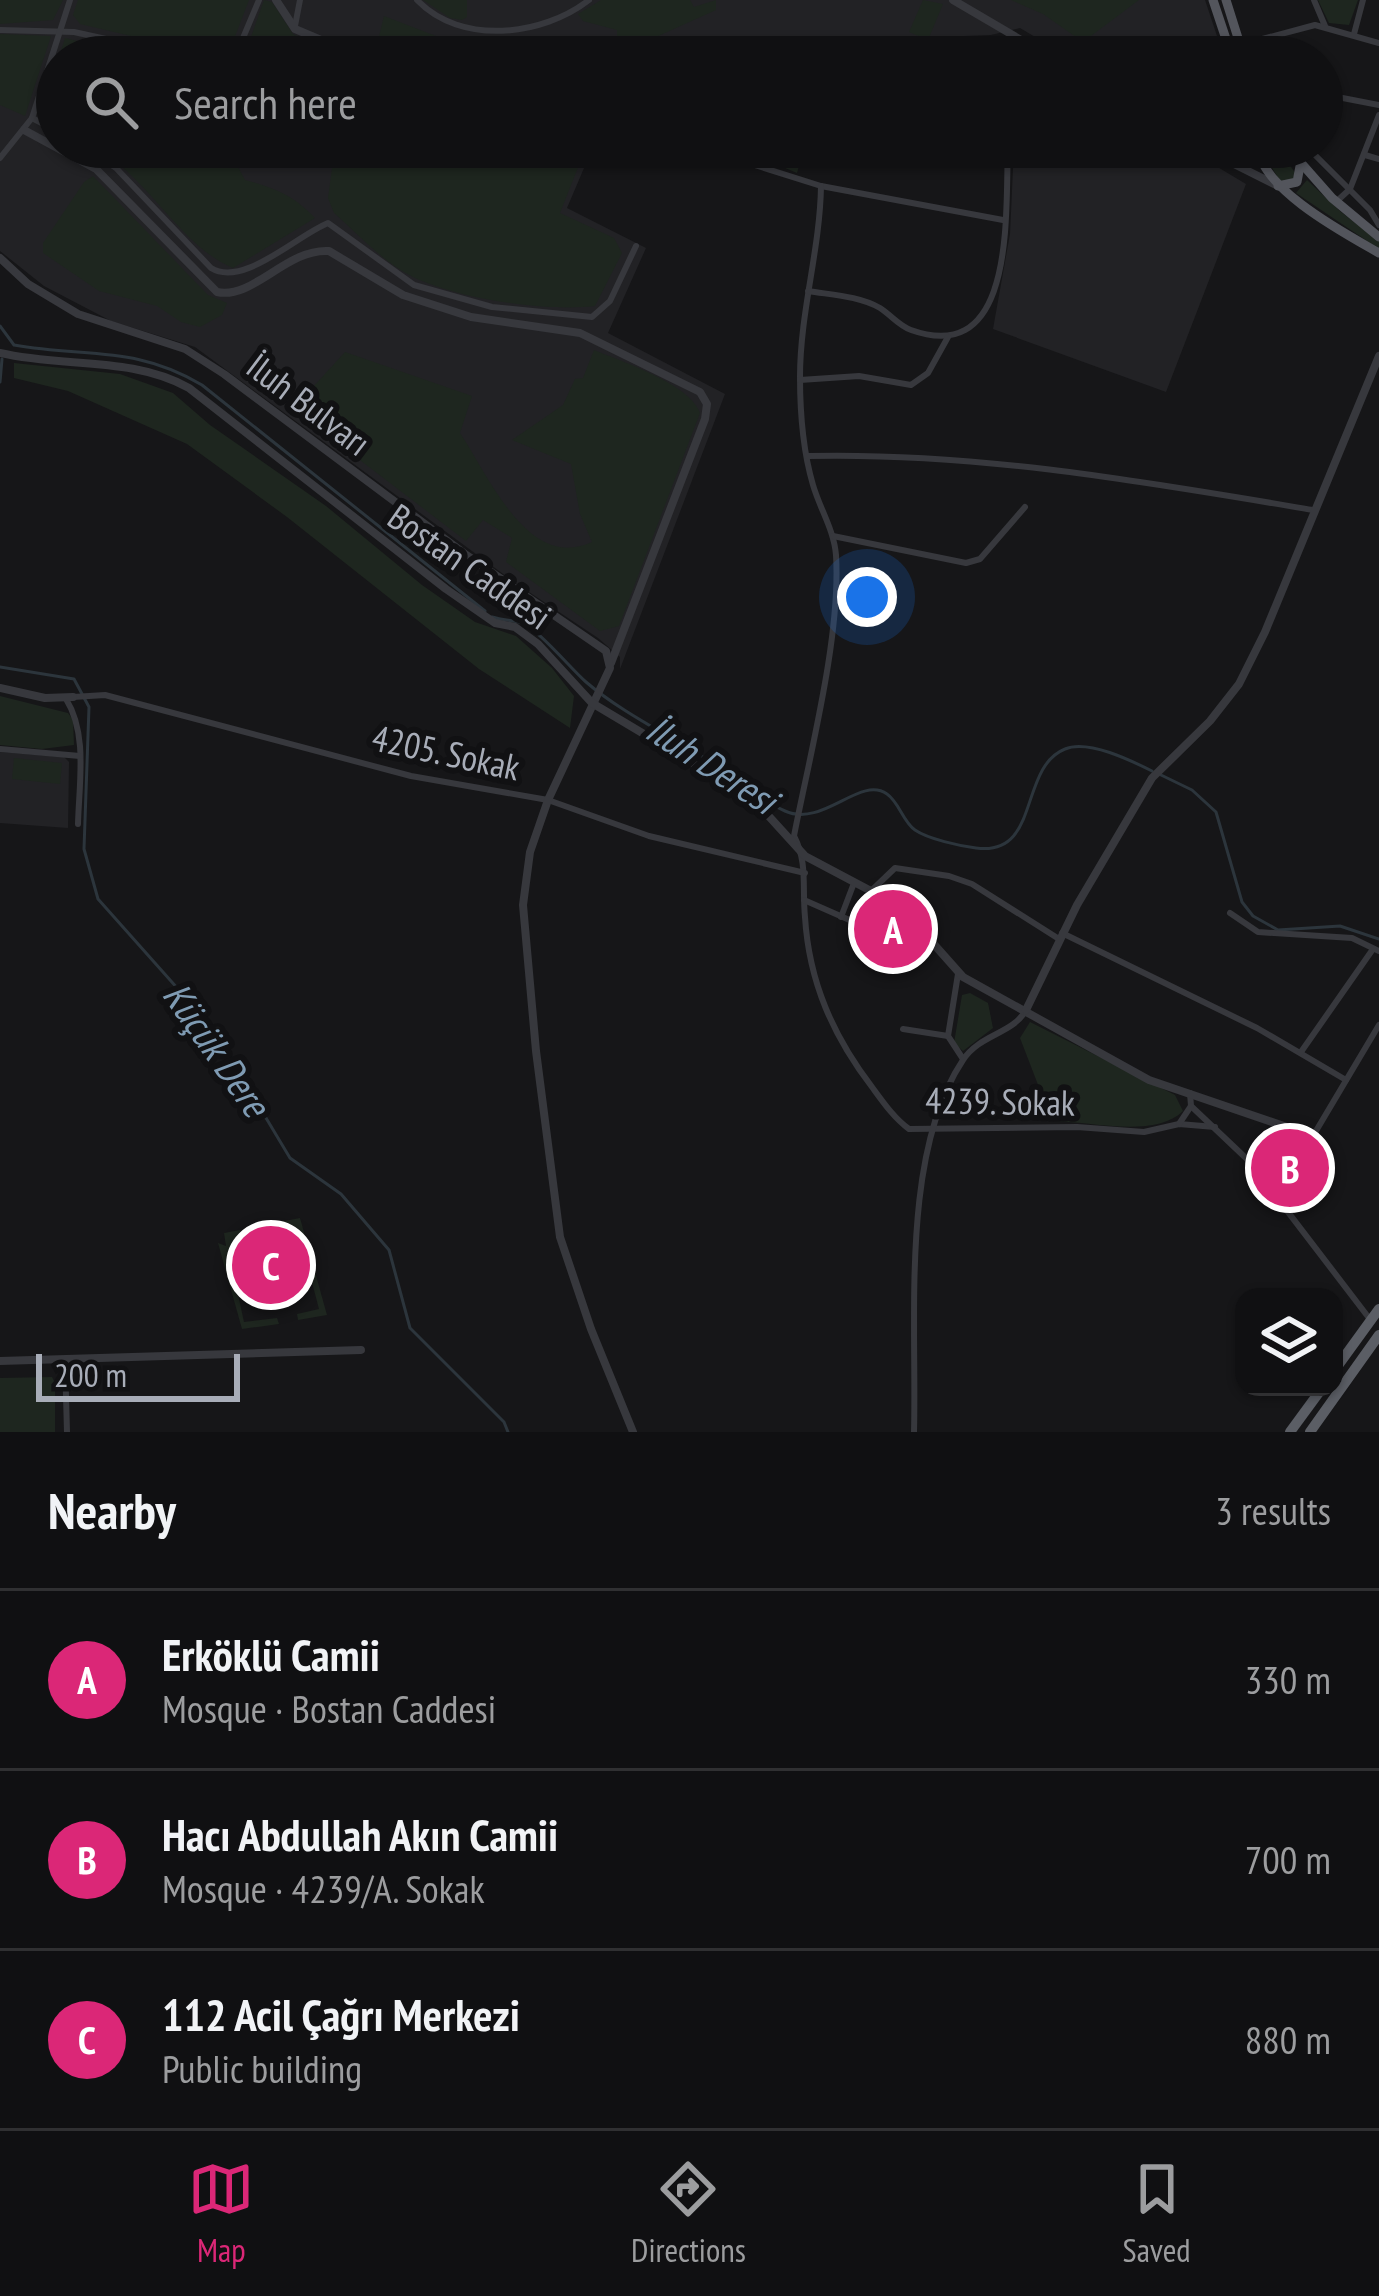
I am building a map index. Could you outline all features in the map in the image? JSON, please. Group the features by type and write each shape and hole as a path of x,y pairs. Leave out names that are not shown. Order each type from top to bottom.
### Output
{"highway":[{"path":"1343,1358 1375,1314"},
{"path":"1310,1432 1379,1336"},
{"path":"1290,1432 1316,1396"}],"main road":[{"path":"1213,0 1225,36"},
{"path":"1226,0 1237,36"},
{"path":"1263,168 1278,186 1379,253"},
{"path":"1278,186 1297,182 1299,168"},
{"path":"1303,168 1379,237"}],"street":[{"path":"57,36 70,0"},
{"path":"244,36 259,0"},
{"path":"276,0 295,28 313,36"},
{"path":"295,28 300,0"},
{"path":"417,0 441,19 503,30 544,24 573,13 589,0"},
{"path":"953,0 1012,36"},
{"path":"1314,0 1324,26"},
{"path":"1354,34 1363,0"},
{"path":"1284,36 1315,25 1379,43"},
{"path":"0,30 59,29 91,36"},
{"path":"1343,98 1379,105"},
{"path":"0,158 23,130 36,103"},
{"path":"1337,201 1348,191 1379,115"},
{"path":"23,130 36,137"},
{"path":"1365,155 1379,159"},
{"path":"93,168 218,292 234,293 296,257 329,250 403,296 471,317 580,333 704,395 705,419 608,672 548,800 530,852 523,905 553,1194 571,1272 633,1432"},
{"path":"116,168 221,274 241,272 328,223 414,285 493,308 580,318 603,310 636,245"},
{"path":"764,168 821,186 1004,220"},
{"path":"808,291 864,301 906,329 948,337 973,328 988,311 997,278 1007,168"},
{"path":"1242,168 1278,186"},
{"path":"1326,168 1370,210 1379,225"},
{"path":"821,186 800,380 806,456 833,536 966,563 980,559 1025,507"},
{"name":"İluh Bulvarı","path":"0,258 28,284 78,314 163,340 224,374 465,554 600,645 609,659 608,672"},
{"path":"800,380 859,376 911,385 928,373 948,337"},
{"name":"Bostan Caddesi","path":"0,353 148,370 189,388 446,590 538,644 593,700 730,786 765,812 805,856 871,891 935,947 958,974 1149,1080 1313,1136"},
{"path":"914,1432 913,1282 933,1128 963,1059 987,1036 1016,1025 1026,1010 1061,936 1152,778 1210,721 1239,684 1379,356"},
{"path":"806,456 957,460 1116,476 1313,510"},
{"name":"4239. Sokak","path":"833,536 836,575 830,634 794,836 805,856 815,985 839,1040 904,1126 916,1130 1077,1127 1144,1132 1179,1124 1215,1127"},
{"path":"0,688 70,698 80,756 78,824"},
{"name":"4205. Sokak","path":"70,698 105,695 411,776 548,800 649,836 805,873"},
{"path":"0,749 80,756"},
{"path":"871,891 895,868 949,876 1301,1052 1346,1080"},
{"path":"841,917 854,883"},
{"path":"805,900 895,940 935,947"},
{"path":"1230,913 1258,932 1352,938 1376,950 1301,1052"},
{"path":"958,974 948,1036 963,1059"},
{"path":"1313,1136 1379,1025"},
{"path":"903,1029 948,1036"},
{"path":"1179,1124 1191,1106 1190,1094"},
{"path":"1191,1106 1249,1161 1375,1314"},
{"path":"0,1361 361,1350"},
{"path":"65,1359 67,1432"}],"shaded area":[{"path":"0,0 1205,0 1217,36 1034,36 1020,28 964,36 36,36 36,168 584,168 567,208 646,248 608,333 725,394 620,669 620,657 598,638 514,582 195,347 111,321 44,286 0,251"},
{"path":"0,0 63,0 53,20 0,24"},
{"path":"78,0 249,0 235,36 131,36 80,24 73,15"},
{"path":"264,0 272,2 296,36 251,36"},
{"path":"423,0 467,0 467,17 450,18"},
{"path":"601,0 690,0 694,7 716,0 716,10 658,36 617,36 617,30 583,21 578,14"},
{"path":"923,0 943,4 930,36 909,32"},
{"path":"1011,0 1139,0 1091,36 1074,36 1043,14"},
{"path":"1318,0 1358,0 1349,25 1329,23"},
{"path":"384,16 436,36 379,36"},
{"path":"0,34 51,36 36,36 36,82 25,116 0,105"},
{"path":"124,168 239,168 245,180 283,193 315,218 233,268 197,244"},
{"path":"332,168 578,168 560,213 614,238 622,253 595,306 503,302 413,277 334,213 328,198"},
{"path":"1013,168 1219,168 1246,184 1166,392 993,329 1010,234"},
{"path":"1272,168 1292,168 1293,180 1280,181"},
{"path":"93,176 208,295 227,303 222,315 200,327 181,322 157,306 99,291 43,253 43,243 84,182"},
{"path":"1307,180 1379,241 1379,249 1296,193"},
{"path":"594,350 670,383 700,413 619,626 600,631 506,562 512,538 483,520 466,541 293,409 345,352 472,396 460,433 498,494 530,532 548,544 569,548 592,542 580,514 571,464 512,440 563,405 575,379 583,378"},
{"path":"14,363 120,374 173,393 210,425 326,506 422,585 475,622 516,636 552,668 574,696 570,728 479,669 187,444 68,391 14,378"},
{"path":"0,696 68,713 73,720 74,745 42,749 0,745"},
{"path":"0,752 64,757 69,762 68,828 0,823"},
{"path":"14,758 62,763 60,784 12,779"},
{"path":"970,993 988,1003 993,1028 963,1051 954,1043 962,995"},
{"path":"1030,1022 1175,1095 1183,1111 1171,1119 1139,1126 1052,1121 1020,1038"},
{"path":"300,1218 327,1315 298,1320 297,1314 319,1309 310,1275 296,1279 284,1229 250,1235 249,1228"},
{"path":"240,1230 241,1239 236,1241 244,1272 240,1274 233,1247 229,1249 236,1286 247,1285 248,1290 238,1294 244,1322 277,1318 279,1324 242,1329 218,1243 226,1246 224,1233"},
{"path":"52,1377 55,1432 0,1432 0,1378"}],"waterway":[{"name":"İluh Deresi","path":"0,326 14,345 132,358 202,385 485,611"},
{"name":"Küçük Dere","path":"0,382 2,359"},
{"name":"İluh Deresi","path":"492,617 526,625 615,704 785,811 813,813 876,790 887,794 921,833 962,846 997,847 1011,839 1040,774 1065,749 1097,749 1152,771"},
{"name":"Küçük Dere","path":"0,667 74,679 89,707 84,849 98,899 211,1026 290,1158 341,1194 389,1250 410,1328 504,1422 508,1432"},
{"name":"İluh Deresi","path":"1161,775 1192,790 1216,812 1242,902 1253,916 1278,930 1340,926 1379,939"}],"place":[{"name":"Erköklü Camii","path":"893,929"},
{"name":"Hacı Abdullah Akın Camii","path":"1290,1168"},
{"name":"112 Acil Çağrı Merkezi","path":"271,1265"}]}
